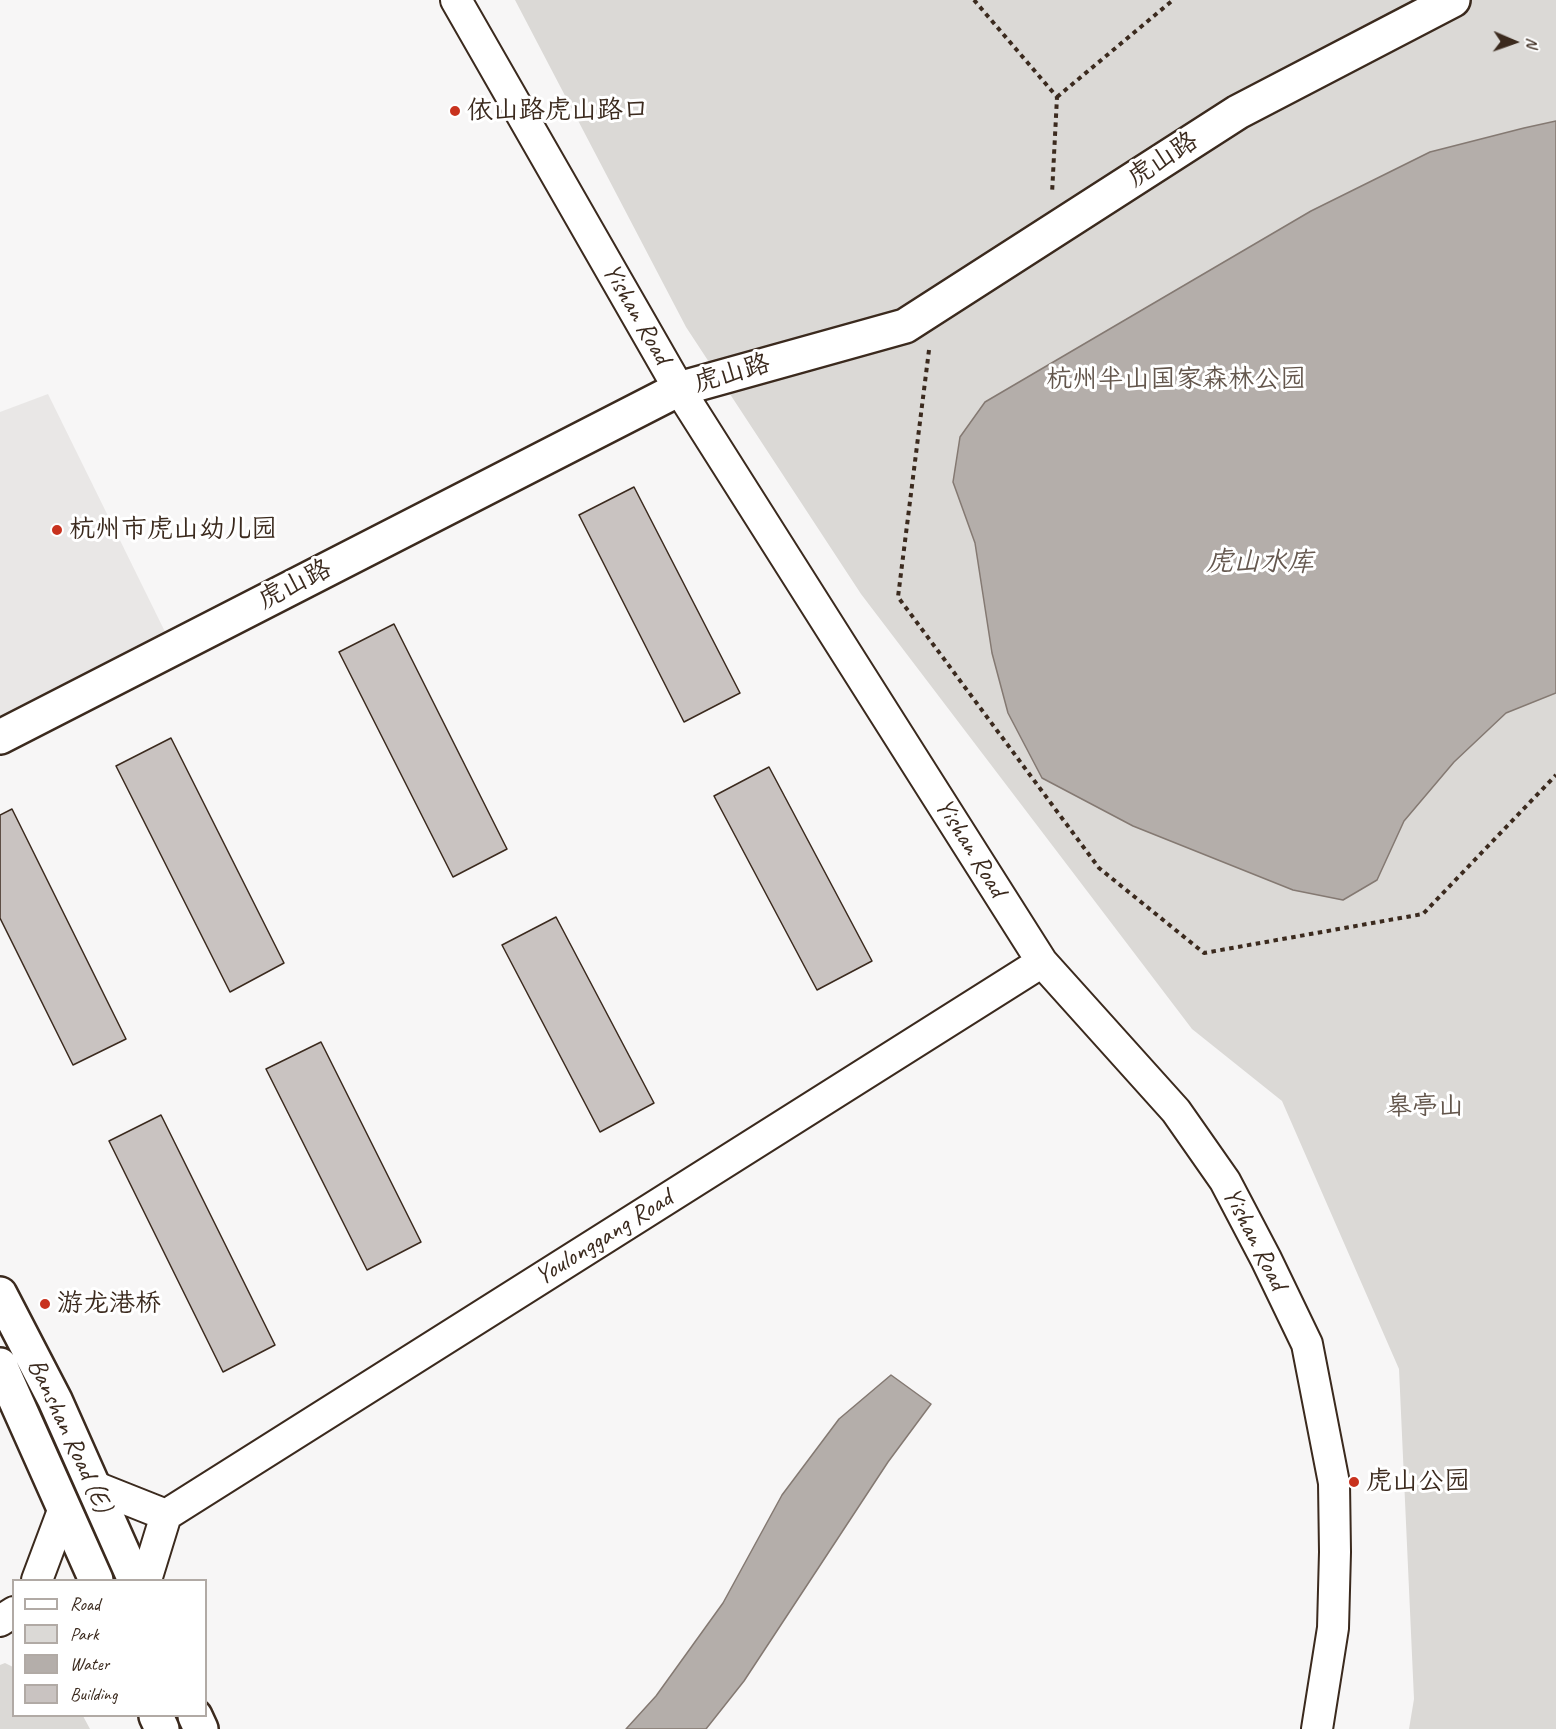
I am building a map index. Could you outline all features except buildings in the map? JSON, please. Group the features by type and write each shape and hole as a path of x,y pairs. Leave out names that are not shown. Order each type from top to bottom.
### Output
{"street":[{"name":"Yishan Road","path":"456,0 679,389 1042,962 1176,1111 1225,1181 1266,1259 1307,1344 1334,1483 1333,1628 1317,1729"},
{"name":"虎山路","path":"0,736 679,389 905,326 1238,112 1454,0"},
{"name":"Youlonggang Road","path":"166,1515 1042,962"},
{"name":"Banshan Road (E)","path":"0,1294 55,1400 134,1579"},
{"name":"Banshan Road (E)","path":"0,1365 95,1579"},
{"path":"93,1486 166,1515 147,1579"},
{"path":"38,1579 64,1508"}],"path":[{"path":"974,0 1057,97 1050,233"},
{"path":"1057,97 1173,0"},
{"path":"934,307 898,597 1099,868 1204,953 1424,914 1556,775"}],"shaded area":[{"name":"杭州市虎山幼儿园","path":"48,394 173,648 0,737 0,412"}],"green space":[{"name":"杭州半山国家森林公园","path":"515,0 1556,0 1556,1729 1409,1729 1414,1699 1399,1369 1282,1101 1192,1029 861,594 686,327"},
{"path":"5,1663 12,1666 12,1717 84,1717 90,1729 0,1729 0,1665"}],"water":[{"name":"虎山水库","path":"1556,121 1556,693 1506,713 1454,762 1404,821 1377,880 1343,900 1293,890 1133,826 1042,778 1008,713 992,653 975,543 953,482 960,437 985,402 1311,211 1430,152"},
{"path":"891,1375 931,1404 888,1462 744,1681 706,1729 626,1729 656,1696 723,1603 782,1495 839,1419"}],"place":[{"name":"依山路虎山路口","path":"455,111"},
{"name":"杭州市虎山幼儿园","path":"57,530"},
{"name":"游龙港桥","path":"45,1304"},
{"name":"虎山公园","path":"1354,1482"}],"park label":[{"name":"皋亭山","path":"1425,1107"}]}
